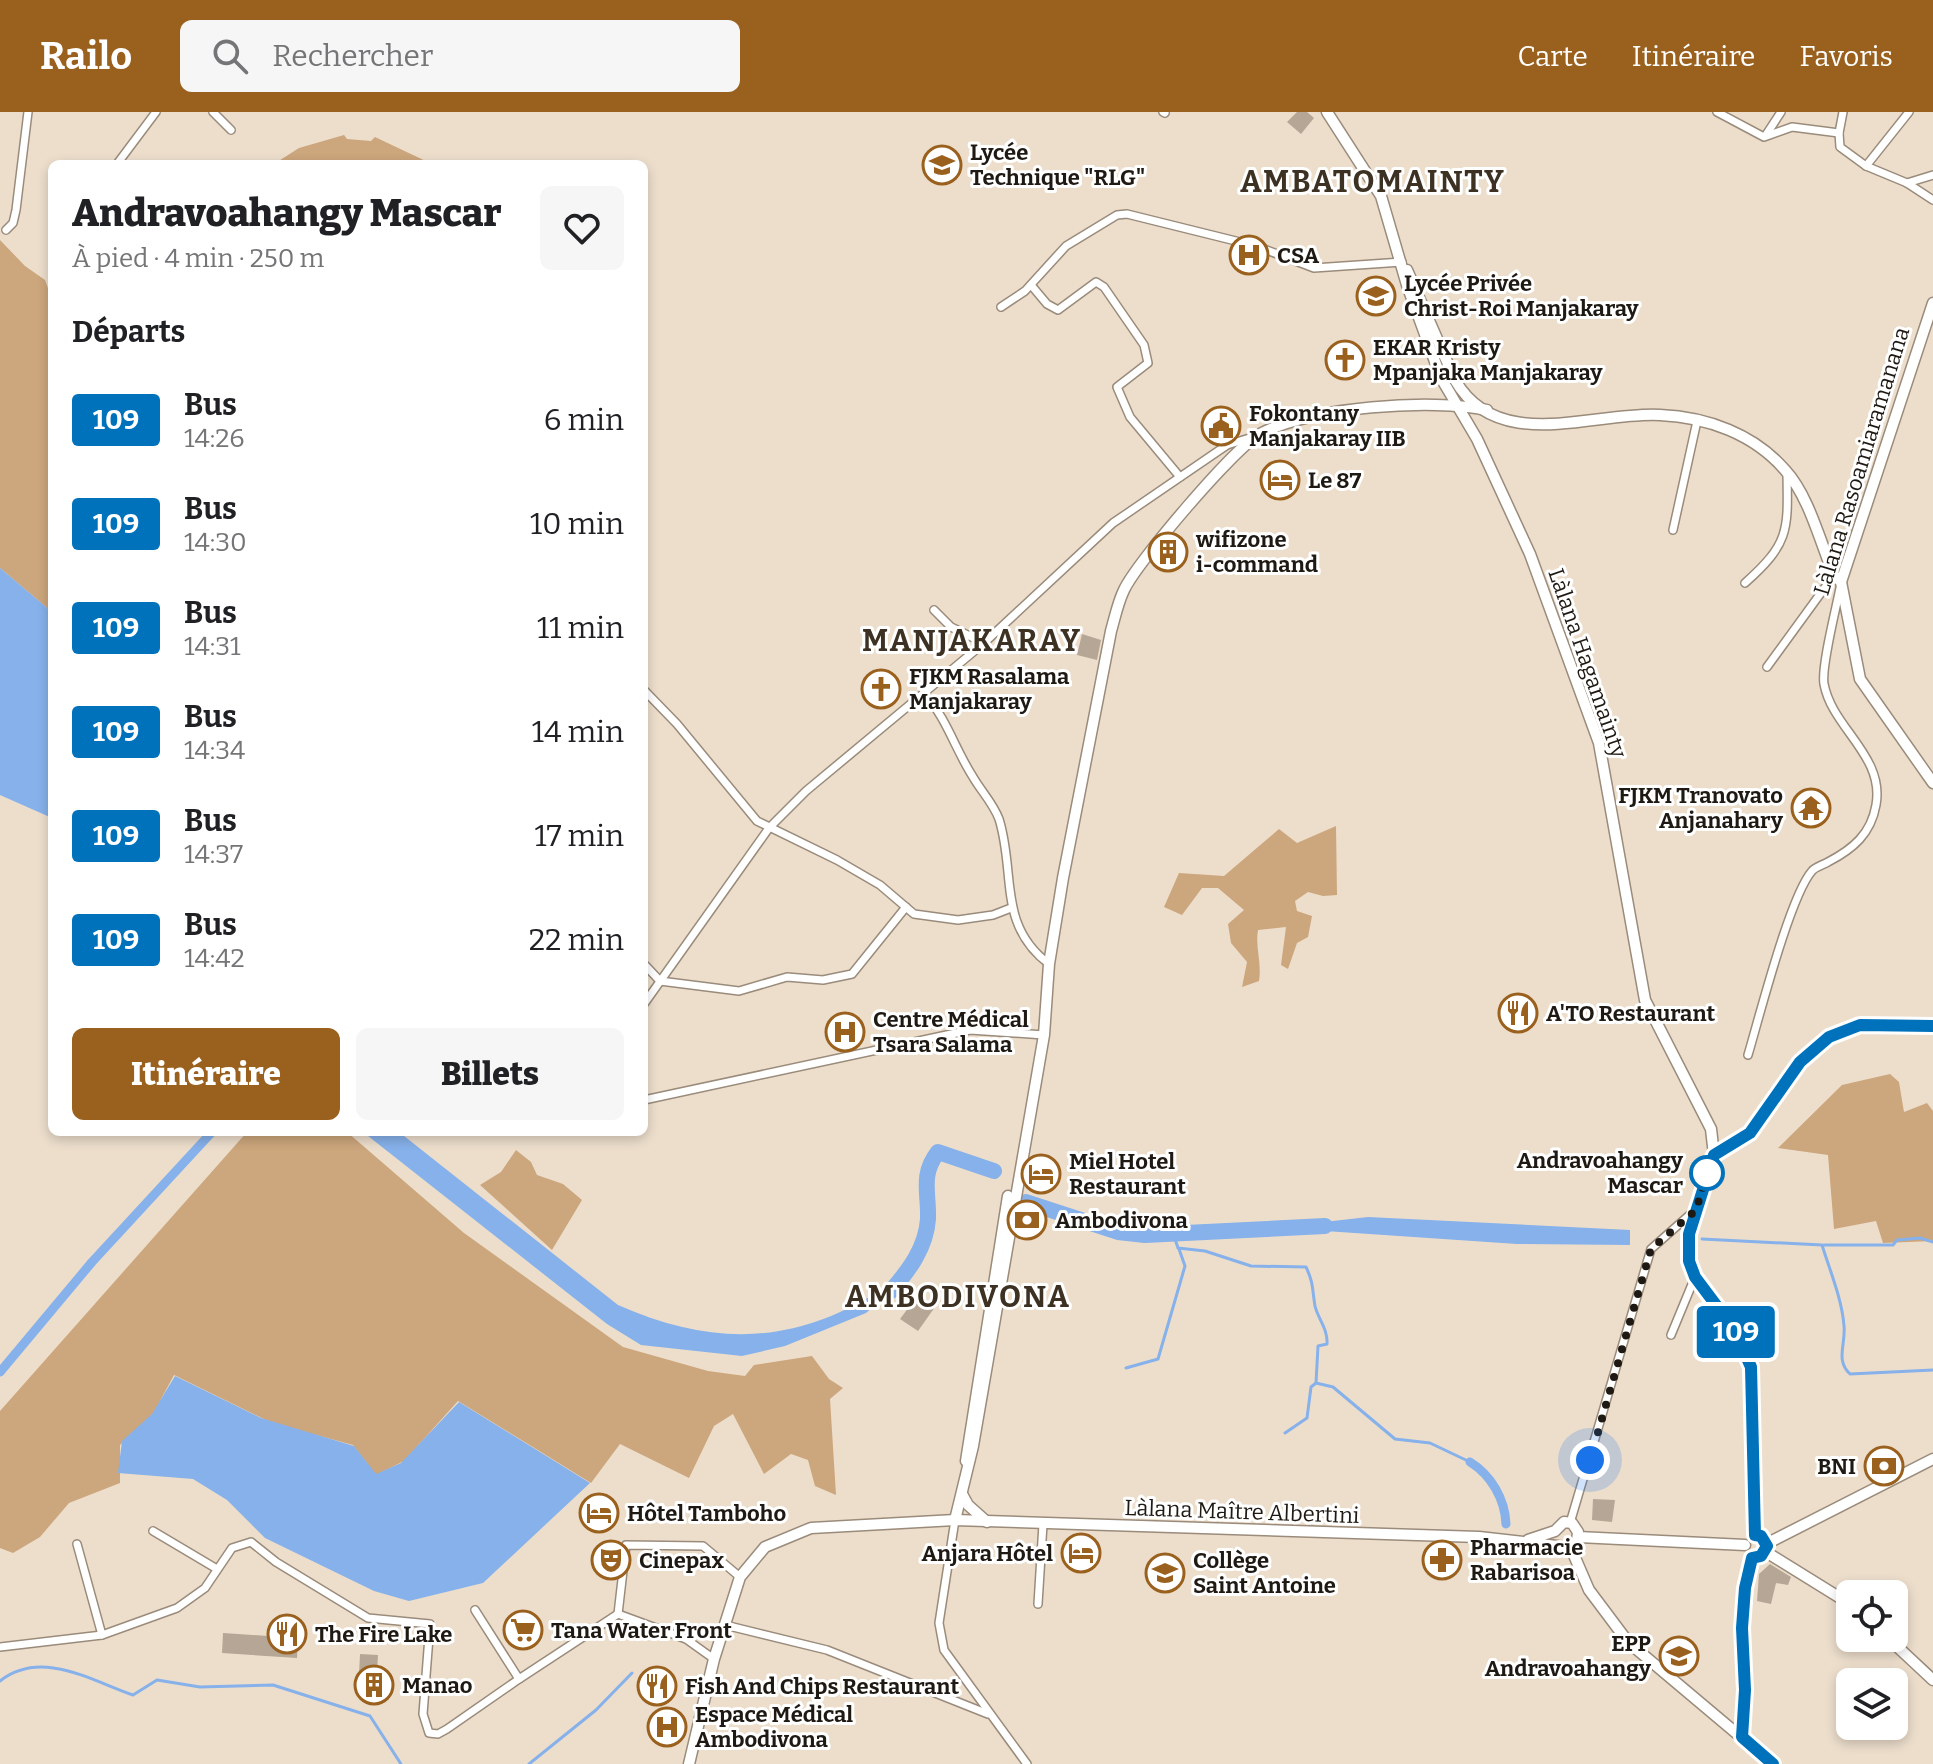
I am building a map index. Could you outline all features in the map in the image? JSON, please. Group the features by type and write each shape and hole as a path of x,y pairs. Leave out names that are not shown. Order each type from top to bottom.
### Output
{"main road":[{"path":"1327,112 1381,196 1441,378 1440,398 1417,405"},
{"path":"1402,262 1414,281 1463,394 1487,410"},
{"name":"Làlana Rasoamiaramanana","path":"1838,579 1933,303"},
{"name":"Làlana Hagamainty","path":"1441,378 1467,418 1551,605 1599,743 1645,1000 1711,1129 1714,1155"},
{"path":"1455,380 1455,399"},
{"path":"955,1520 973,1446 995,1290 1043,1019 1049,964 1077,799 1111,631 1123,591 1149,553 1256,436 1290,420 1455,399 1518,423 1575,424 1658,414 1697,421 1739,434 1761,446 1787,471 1838,579 1860,679 1933,783"},
{"path":"1417,405 1451,405 1467,418"},
{"path":"1477,439 1477,420 1500,416"},
{"path":"1836,1595 1766,1548 1755,1535 1751,1367 1734,1329 1695,1277 1689,1248 1696,1210 1714,1155 1750,1133 1800,1062 1829,1037 1860,1025 1933,1026"},
{"path":"1752,1558 1757,1559 1766,1548 1933,1459"},
{"path":"962,1494 968,1505 989,1523"},
{"name":"Làlana Maître Albertini","path":"740,1577 765,1547 811,1528 955,1520 1528,1540 1566,1546"},
{"path":"1578,1537 1578,1529 1570,1523 1564,1522 1555,1531 1589,1590 1628,1642 1773,1764"},
{"name":"Làlana Maître Albertini","path":"1528,1540 1555,1531"},
{"path":"1566,1546 1578,1537 1745,1545 1755,1535"},
{"path":"1742,1737 1745,1690 1742,1628 1745,1588 1752,1558 1745,1545"},
{"path":"689,1764 714,1659 740,1577"},
{"path":"1903,1652 1933,1680"}],"street":[{"path":"6,230 13,223 16,210 28,112"},
{"path":"120,160 156,112"},
{"path":"213,112 231,130"},
{"path":"1717,112 1764,137 1792,127 1839,133"},
{"path":"1764,137 1781,112"},
{"path":"1843,112 1840,147 1866,166 1907,183 1933,200"},
{"path":"1866,166 1909,112"},
{"path":"1907,183 1933,175"},
{"path":"1001,307 1031,285 1066,246 1117,215 1127,214 1256,246 1314,268 1402,262"},
{"path":"1031,285 1047,304 1058,310 1096,282 1104,287 1144,345 1148,363 1117,387 1130,417 1180,477"},
{"path":"1673,530 1697,421"},
{"path":"648,998 769,828 806,791 984,643 1113,523 1227,445 1256,436"},
{"path":"1745,583 1767,563 1788,529 1787,471"},
{"path":"1767,667 1838,579"},
{"name":"Làlana Rasoamiaramanana","path":"1748,1055 1794,908 1812,871 1851,849 1867,832 1876,808 1878,789 1866,756 1833,707 1824,683 1838,579"},
{"path":"934,610 951,627 984,643"},
{"path":"924,693 940,711 972,776 999,818 1011,908 1030,950 1049,964"},
{"path":"648,694 677,724 757,821 880,885 914,914 958,920 993,915 1011,908"},
{"path":"648,968 660,981 739,991 787,977 823,980 852,974 906,907"},
{"path":"648,1099 970,1030 1040,1035"},
{"path":"1570,1523 1651,1249 1696,1210"},
{"path":"1671,1335 1695,1277"},
{"path":"955,1520 939,1623 944,1650 1027,1764"},
{"path":"1038,1604 1043,1524"},
{"path":"153,1531 217,1569"},
{"path":"0,1647 102,1635 177,1608 205,1588 232,1548 251,1542 368,1618 430,1624 423,1714 429,1733 438,1734 618,1614"},
{"path":"77,1544 102,1635"},
{"path":"618,1614 626,1545 703,1546 740,1577"},
{"path":"475,1610 519,1679"},
{"path":"618,1614 686,1639 714,1659"},
{"path":"725,1625 827,1650 988,1714"}],"shaded area":[{"path":"344,135 347,139 371,141 375,137 424,160 280,160 299,148"},
{"path":"0,240 25,266 45,280 48,288 48,609 0,568"},
{"path":"1336,826 1337,895 1323,896 1308,892 1295,901 1297,911 1312,916 1308,937 1297,943 1288,969 1281,965 1286,927 1258,930 1259,981 1242,987 1247,962 1231,943 1228,924 1244,910 1218,888 1202,888 1182,915 1164,907 1179,873 1224,876 1279,829 1297,843"},
{"path":"1890,1074 1899,1082 1904,1112 1927,1103 1933,1111 1933,1241 1883,1243 1876,1221 1834,1229 1828,1155 1778,1148 1842,1085"},
{"path":"243,1136 352,1136 464,1233 623,1347 708,1371 745,1376 754,1365 812,1356 829,1379 843,1388 830,1399 836,1495 815,1486 808,1460 791,1454 764,1474 733,1414 714,1426 689,1478 620,1444 591,1483 458,1401 404,1461 376,1475 353,1445 272,1423 174,1375 153,1414 120,1445 120,1483 69,1503 40,1537 13,1553 0,1548 0,1411"},
{"path":"516,1150 531,1162 537,1175 563,1184 582,1200 552,1250 480,1185 501,1172"}],"water":[{"path":"0,568 48,609 48,816 0,795"},
{"path":"368,1136 404,1136 618,1305 654,1319 722,1333 756,1334 821,1320 854,1306 887,1286 891,1291 866,1313 785,1346 742,1356 641,1345 607,1324"},
{"path":"1368,1217 1630,1230 1630,1245 1517,1244 1325,1231 1324,1222"},
{"path":"175,1376 261,1418 354,1446 376,1474 401,1463 459,1402 590,1483 483,1583 409,1601 374,1591 265,1538 227,1500 193,1479 118,1473 122,1441 152,1414"}],"building":[{"path":"1297,112 1307,112 1314,118 1301,134 1287,122"},
{"path":"1082,634 1101,640 1097,660 1077,655"},
{"path":"918,1295 935,1307 918,1331 900,1319"},
{"path":"1593,1499 1615,1500 1612,1522 1592,1520"},
{"path":"1770,1564 1791,1577 1788,1585 1776,1583 1771,1604 1757,1601 1759,1574"},
{"path":"223,1633 298,1638 297,1658 222,1653"},
{"name":"Manao","path":"360,1654 378,1655 377,1673 389,1674 388,1697 358,1696"}],"waterway":[{"path":"0,1372 92,1262 208,1136"},
{"path":"891,1291 910,1267 924,1240 928,1219 927,1176 938,1152 994,1171"},
{"path":"1026,1202 1118,1232 1145,1235 1325,1226"},
{"path":"1173,1233 1178,1248 1205,1251 1251,1266 1306,1267 1327,1344 1318,1346 1316,1383 1311,1387 1307,1418 1285,1433"},
{"path":"1824,1245 1893,1245 1897,1240 1920,1238 1933,1242"},
{"path":"1702,1239 1822,1245 1841,1306 1844,1333 1842,1357 1850,1374 1933,1370"},
{"path":"1126,1368 1158,1359 1185,1266 1179,1249"},
{"path":"1316,1383 1333,1387 1395,1439 1430,1443 1470,1462"},
{"path":"1470,1462 1496,1488 1506,1524"},
{"path":"0,1681 16,1672 49,1667 66,1670 133,1695 157,1680 200,1687 273,1685 370,1716 401,1764"},
{"path":"529,1764 596,1710 632,1673"}],"bus line":[{"name":"109","path":"1773,1764 1742,1737 1745,1588 1752,1558 1761,1556 1767,1546 1761,1536 1755,1535 1751,1367 1734,1329 1695,1277 1689,1261 1689,1234 1714,1155 1750,1133 1800,1062 1829,1037 1860,1025 1933,1026"}],"place":[{"name":"Lycée Technique \"RLG\"","path":"942,165"},
{"name":"CSA","path":"1249,255"},
{"name":"Lycée Privée Christ-Roi Manjakaray","path":"1376,296"},
{"name":"EKAR Kristy Mpanjaka Manjakaray","path":"1345,360"},
{"name":"Fokontany Manjakaray IIB","path":"1221,426"},
{"name":"Le 87","path":"1280,480"},
{"name":"wifizone i-command","path":"1168,552"},
{"name":"FJKM Rasalama Manjakaray","path":"881,689"},
{"name":"FJKM Tranovato Anjanahary","path":"1811,808"},
{"name":"A'TO Restaurant","path":"1518,1013"},
{"name":"Centre Médical Tsara Salama","path":"845,1032"},
{"name":"Andravoahangy Mascar","path":"1707,1173"},
{"name":"Miel Hotel Restaurant","path":"1041,1174"},
{"name":"Ambodivona","path":"1027,1220"},
{"name":"BNI","path":"1884,1466"},
{"name":"Hôtel Tamboho","path":"599,1513"},
{"name":"Anjara Hôtel","path":"1081,1553"},
{"name":"Cinepax","path":"611,1560"},
{"name":"Pharmacie Rabarisoa","path":"1442,1560"},
{"name":"Collège Saint Antoine","path":"1165,1573"},
{"name":"Tana Water Front","path":"523,1630"},
{"name":"The Fire Lake","path":"287,1634"},
{"name":"EPP Andravoahangy","path":"1679,1656"},
{"name":"Manao","path":"374,1685"},
{"name":"Fish And Chips Restaurant","path":"657,1686"},
{"name":"Espace Médical Ambodivona","path":"667,1727"}],"district":[{"name":"AMBATOMAINTY","path":"1373,182"},
{"name":"MANJAKARAY","path":"972,641"},
{"name":"AMBODIVONA","path":"958,1297"}],"route":[{"path":"1590,1460 1651,1249 1696,1210 1709,1167 1707,1173"}]}
